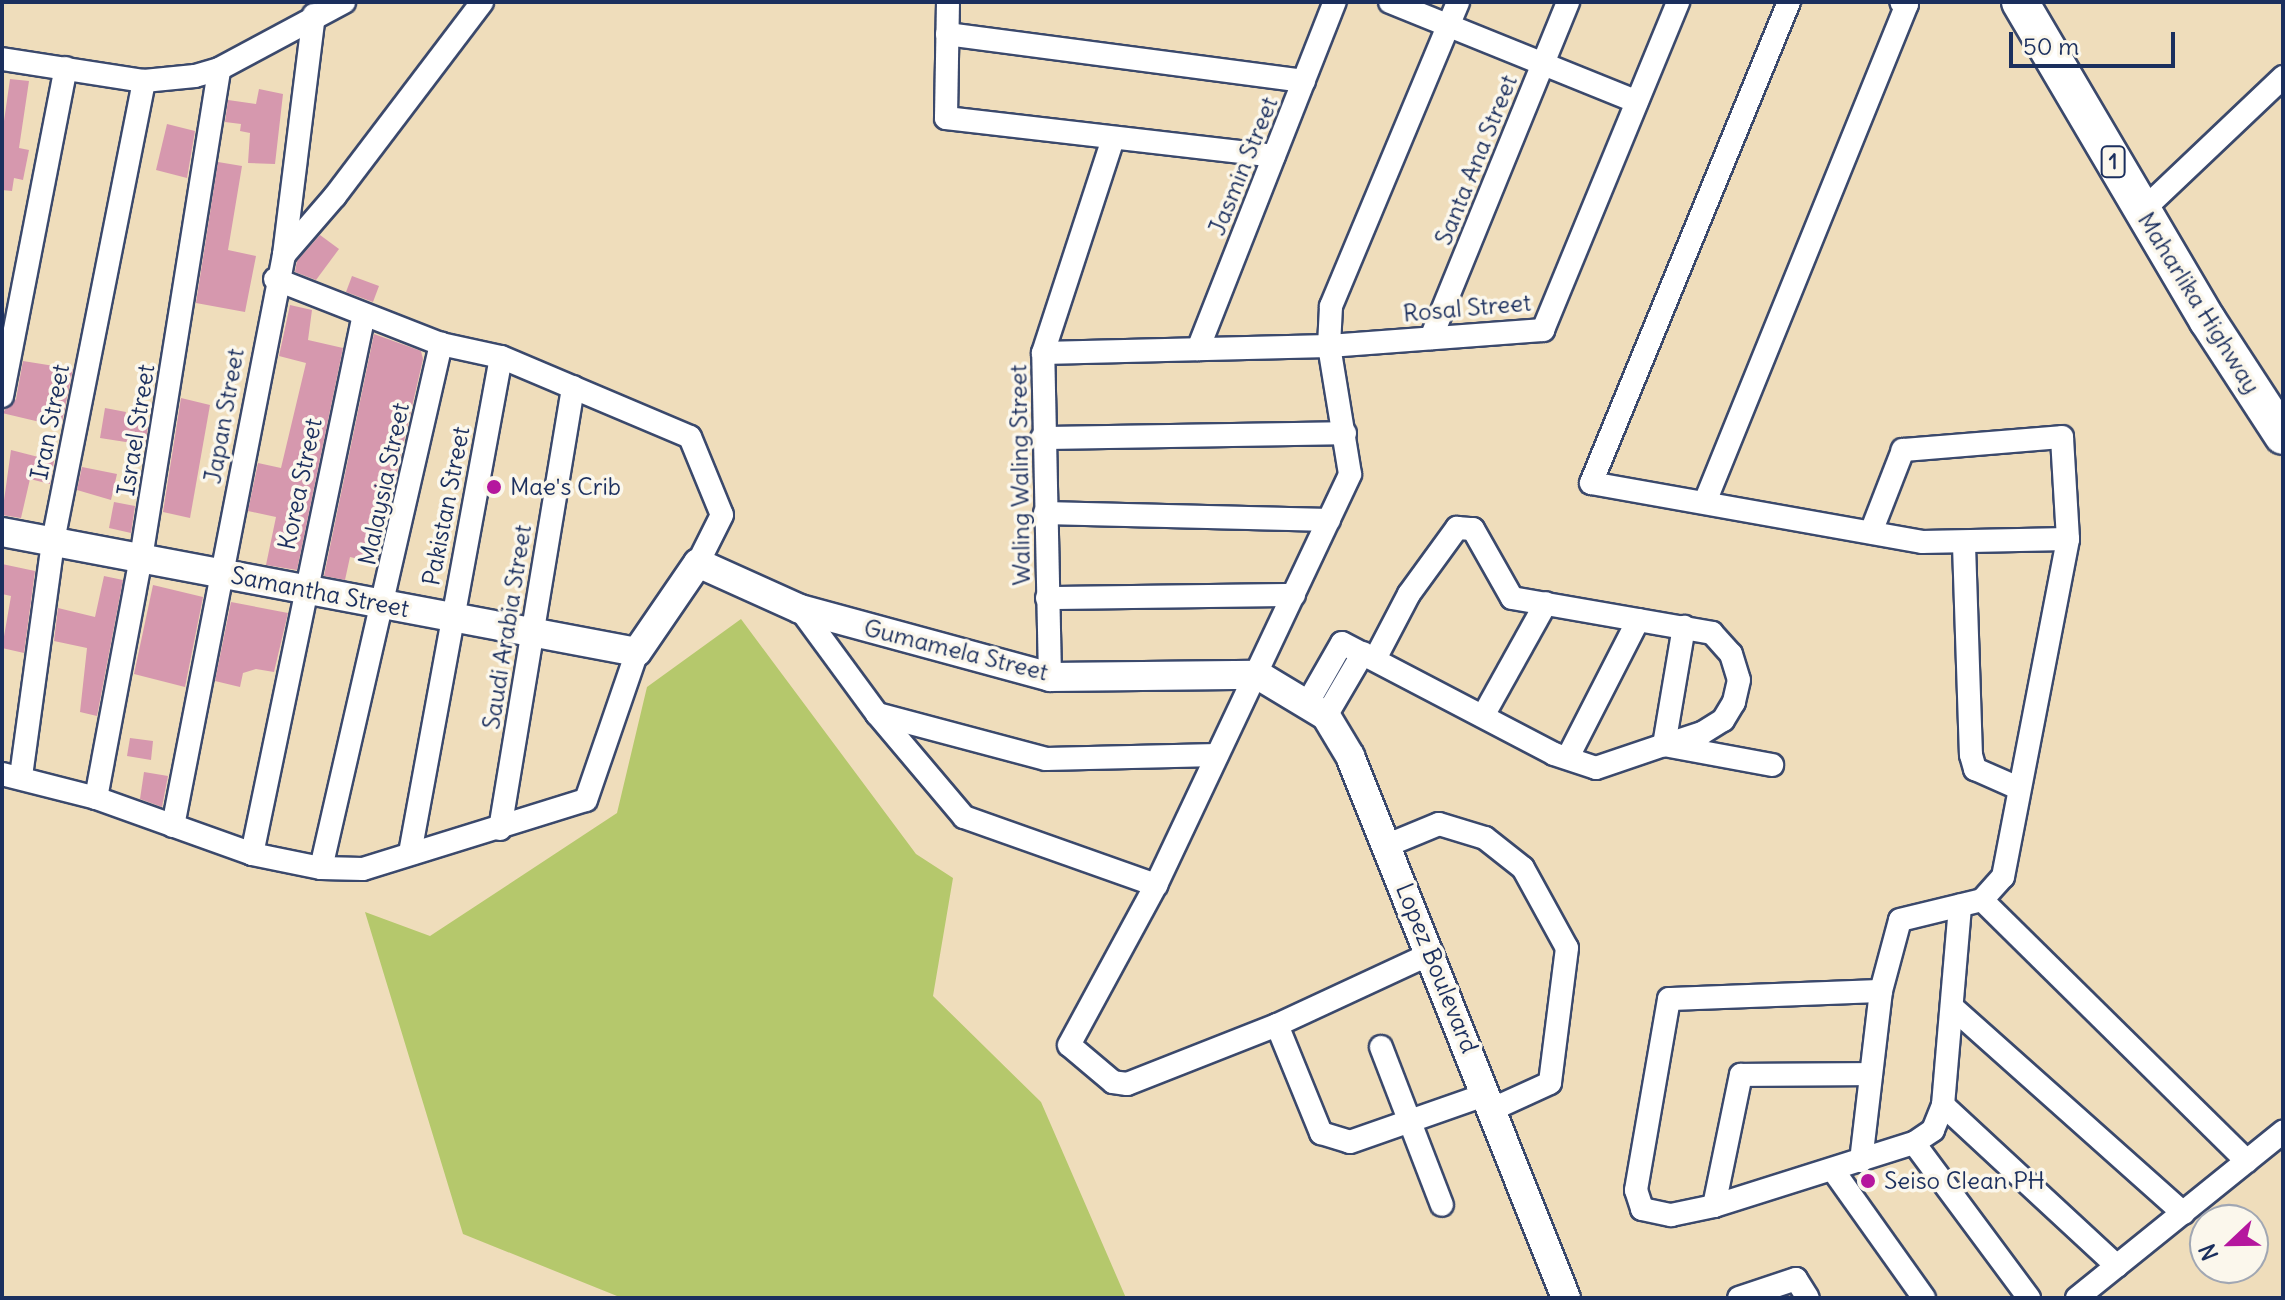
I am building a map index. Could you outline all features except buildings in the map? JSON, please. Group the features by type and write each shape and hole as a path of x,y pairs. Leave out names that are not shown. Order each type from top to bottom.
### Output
{"main road":[{"name":"Maharlika Highway","path":"2020,2 2142,211 2283,436"}],"street":[{"path":"2,59 144,81 219,69 314,15 344,2"},
{"path":"284,255 482,2"},
{"path":"948,2 946,118 1274,156"},
{"name":"Jasmin Street","path":"1198,349 1335,2"},
{"path":"1390,2 1637,102"},
{"path":"1432,953 1277,1025 1127,1084 1113,1082 1069,1045 1156,885 1258,675 1350,474 1329,346 1331,306 1458,2"},
{"name":"Santa Ana Street","path":"1431,338 1568,2"},
{"name":"Rosal Street","path":"1043,353 1329,346 1543,330 1678,2"},
{"path":"1789,2 1591,483 1871,532 1964,545 2068,539"},
{"path":"1705,502 1907,4 1901,2"},
{"name":"Japan Street","path":"173,826 275,279 284,255 314,15"},
{"path":"947,34 1304,81"},
{"path":"2,396 66,68"},
{"name":"Israel Street","path":"96,798 141,558 219,69"},
{"path":"2142,211 2283,77"},
{"name":"Iran Street","path":"12,775 53,541 144,81"},
{"name":"Waling Waling Street","path":"1050,677 1042,438 1043,353 1113,139"},
{"path":"12,775 96,798 252,854 321,868 363,869 586,800 637,652 698,563 722,515 690,437 501,357 441,344 275,279"},
{"name":"Korea Street","path":"252,854 304,589 364,314"},
{"name":"Malaysia Street","path":"321,868 384,604 441,344"},
{"name":"Pakistan Street","path":"410,853 501,357"},
{"name":"Saudi Arabia Street","path":"500,829 573,387"},
{"path":"1042,438 1345,433"},
{"path":"1861,1161 1881,991 1900,920 1982,900 2003,877 2016,787 2068,539 2062,437 1903,450 1871,532"},
{"path":"1045,513 1329,520"},
{"path":"1316,710 1369,656 1457,528 1473,529 1512,598 1712,633 1731,654 1739,680 1723,720 1664,745 1596,768 1483,716 1369,656"},
{"name":"Samantha Street","path":"2,532 637,652"},
{"path":"1964,545 1971,755 1975,769 2016,787"},
{"name":"Gumamela Street","path":"698,563 800,609 1050,677 1258,675"},
{"path":"1047,598 1294,595"},
{"path":"1483,716 1546,603"},
{"path":"800,609 877,714 964,817 1156,885"},
{"path":"1568,757 1638,620"},
{"path":"1664,745 1684,627"},
{"name":"Lopez Boulevard","path":"1258,675 1316,710 1350,756 1432,953 1566,1298"},
{"path":"877,714 1046,759 1217,755"},
{"path":"1664,745 1772,765"},
{"path":"1277,1025 1321,1133 1350,1142 1410,1120 1490,1102 1550,1083 1567,948 1523,868 1485,838 1439,824 1388,845"},
{"path":"1982,900 2247,1161"},
{"path":"1881,991 1669,999 1636,1190 1642,1209 1653,1214 1714,1206 1914,1143 1939,1124 1960,906"},
{"path":"1952,1007 2183,1213"},
{"path":"1381,1047 1442,1205"},
{"path":"1714,1206 1741,1075 1871,1074"},
{"path":"1943,1105 2117,1266"},
{"path":"2077,1298 2283,1132"},
{"path":"1914,1143 2029,1298"},
{"path":"1833,1170 1924,1298"},
{"path":"1739,1298 1796,1279 1808,1298"}],"green space":[{"path":"741,619 916,854 953,878 933,996 1041,1102 1126,1298 622,1298 463,1234 365,912 430,936 617,813 647,687"}],"place":[{"name":"Mae's Crib","path":"494,487"},
{"name":"Seiso Clean PH","path":"1868,1181"}]}
